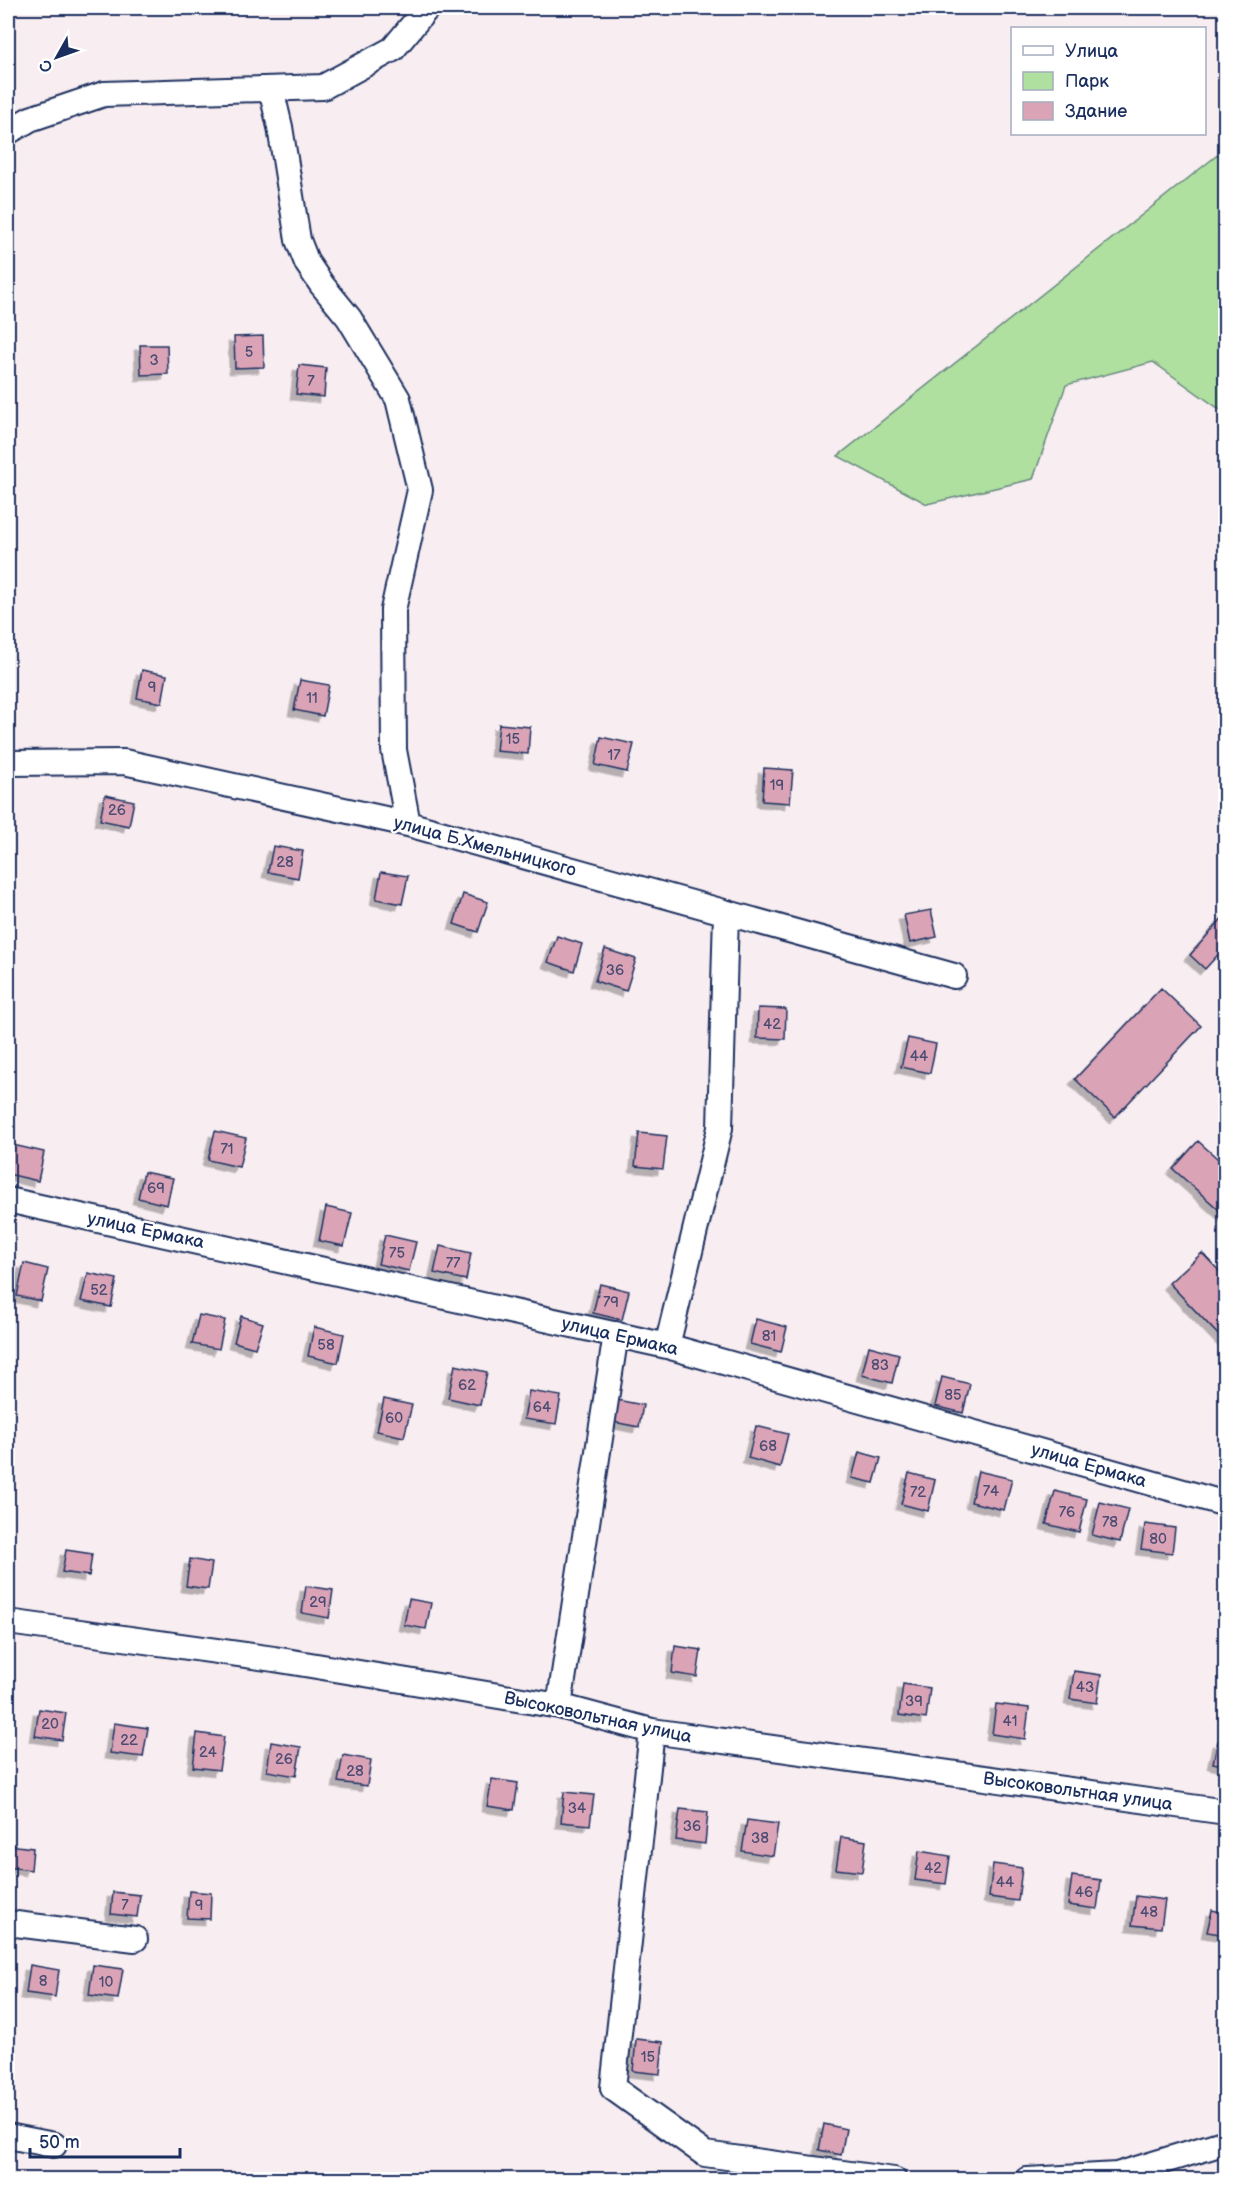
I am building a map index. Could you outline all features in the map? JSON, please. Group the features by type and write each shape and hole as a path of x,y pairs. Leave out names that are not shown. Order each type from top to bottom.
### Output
{"street":[{"path":"8,132 30,119 104,93 323,87 393,49 427,8"},
{"path":"271,88 301,247 307,263 349,318 398,399 420,490 393,610 394,750 408,824"},
{"name":"улица Б.Хмельницкого","path":"8,763 124,762 408,824 954,975"},
{"path":"667,1346 720,1128 726,912"},
{"name":"улица Ермака","path":"8,1200 667,1346 1226,1504"},
{"path":"559,1706 616,1334"},
{"name":"Высоковольтная улица","path":"8,1622 274,1659 559,1706 652,1731 1226,1812"},
{"path":"652,1731 613,2088 705,2154 894,2180"},
{"path":"8,1923 135,1939"},
{"path":"8,2136 54,2145"},
{"path":"1027,2180 1117,2175 1226,2142"}],"green space":[{"path":"1225,149 1225,413 1153,362 1066,385 1033,479 927,504 838,456"}],"building":[{"path":"263,336 264,367 235,368 234,337"},
{"path":"140,345 167,345 168,374 141,375"},
{"path":"299,365 326,368 324,397 296,394"},
{"path":"142,670 167,675 162,703 137,698"},
{"path":"300,680 329,685 323,716 294,710"},
{"path":"499,724 530,727 528,754 496,751"},
{"path":"601,737 634,744 627,772 595,765"},
{"path":"764,768 793,770 790,803 762,801"},
{"path":"105,795 134,801 129,826 100,820"},
{"path":"273,846 303,851 298,878 268,872"},
{"path":"381,872 408,876 402,904 376,899"},
{"path":"463,894 488,902 478,932 454,924"},
{"path":"931,910 937,937 910,943 904,915"},
{"path":"1226,914 1226,946 1205,969 1190,955"},
{"path":"557,936 582,944 574,971 548,962"},
{"path":"605,949 636,959 626,991 595,981"},
{"path":"1161,988 1201,1026 1115,1117 1075,1079"},
{"path":"758,1008 786,1009 785,1039 757,1038"},
{"path":"908,1038 936,1044 930,1073 901,1067"},
{"path":"215,1131 246,1138 239,1167 208,1160"},
{"path":"639,1133 667,1136 663,1169 635,1166"},
{"path":"1198,1141 1226,1166 1226,1216 1173,1169"},
{"path":"13,1145 44,1152 38,1181 8,1174"},
{"path":"144,1172 173,1178 167,1205 138,1198"},
{"path":"326,1207 352,1213 344,1246 319,1241"},
{"path":"385,1235 416,1242 409,1271 378,1264"},
{"path":"440,1246 471,1253 466,1280 434,1273"},
{"path":"1202,1253 1226,1278 1226,1343 1169,1283"},
{"path":"24,1263 48,1269 41,1301 17,1296"},
{"path":"88,1273 117,1279 111,1307 81,1301"},
{"path":"600,1284 629,1291 622,1320 593,1313"},
{"path":"199,1315 225,1320 219,1349 192,1344"},
{"path":"241,1316 263,1323 255,1348 234,1342"},
{"path":"756,1319 787,1327 781,1352 750,1344"},
{"path":"314,1327 344,1334 338,1363 308,1356"},
{"path":"869,1346 899,1354 892,1383 862,1375"},
{"path":"455,1365 487,1372 480,1405 448,1398"},
{"path":"942,1377 970,1384 963,1413 935,1406"},
{"path":"529,1391 561,1396 556,1424 524,1419"},
{"path":"384,1399 412,1405 404,1437 377,1431"},
{"path":"617,1400 643,1405 639,1427 613,1422"},
{"path":"756,1426 788,1434 780,1467 748,1458"},
{"path":"859,1452 881,1458 874,1483 852,1478"},
{"path":"978,1471 1012,1479 1004,1510 971,1502"},
{"path":"909,1473 935,1480 928,1511 901,1504"},
{"path":"1055,1491 1087,1499 1079,1532 1046,1524"},
{"path":"1100,1502 1128,1509 1120,1542 1092,1535"},
{"path":"1145,1524 1175,1528 1172,1553 1141,1549"},
{"path":"66,1550 92,1554 89,1576 62,1572"},
{"path":"190,1559 212,1563 208,1589 186,1586"},
{"path":"306,1586 333,1590 329,1618 302,1613"},
{"path":"409,1599 431,1603 426,1629 404,1625"},
{"path":"675,1646 701,1650 697,1677 672,1673"},
{"path":"1074,1671 1101,1675 1097,1703 1070,1699"},
{"path":"903,1684 930,1688 926,1719 899,1715"},
{"path":"996,1704 1029,1708 1025,1739 992,1734"},
{"path":"39,1709 66,1713 62,1740 35,1736"},
{"path":"114,1723 148,1728 143,1757 110,1753"},
{"path":"197,1733 224,1737 219,1770 193,1767"},
{"path":"1218,1741 1226,1743 1226,1766 1213,1763"},
{"path":"271,1742 301,1747 296,1776 267,1771"},
{"path":"343,1755 371,1760 367,1786 338,1782"},
{"path":"492,1779 518,1783 514,1810 487,1806"},
{"path":"564,1792 594,1795 590,1825 561,1822"},
{"path":"680,1809 708,1812 705,1844 676,1840"},
{"path":"747,1820 778,1824 773,1856 742,1851"},
{"path":"841,1837 866,1841 862,1872 836,1869"},
{"path":"8,1845 33,1848 31,1870 8,1867"},
{"path":"919,1851 950,1856 946,1884 915,1880"},
{"path":"993,1864 1022,1868 1018,1901 989,1897"},
{"path":"1072,1876 1101,1880 1097,1909 1068,1905"},
{"path":"189,1891 211,1893 210,1919 187,1918"},
{"path":"113,1892 140,1895 137,1917 111,1914"},
{"path":"1136,1896 1165,1900 1161,1928 1132,1925"},
{"path":"1212,1910 1226,1913 1226,1935 1207,1932"},
{"path":"30,1965 59,1970 55,1997 26,1993"},
{"path":"93,1965 123,1969 118,1999 89,1995"},
{"path":"636,2039 663,2042 660,2074 633,2071"},
{"path":"824,2124 846,2129 841,2155 819,2150"}]}
